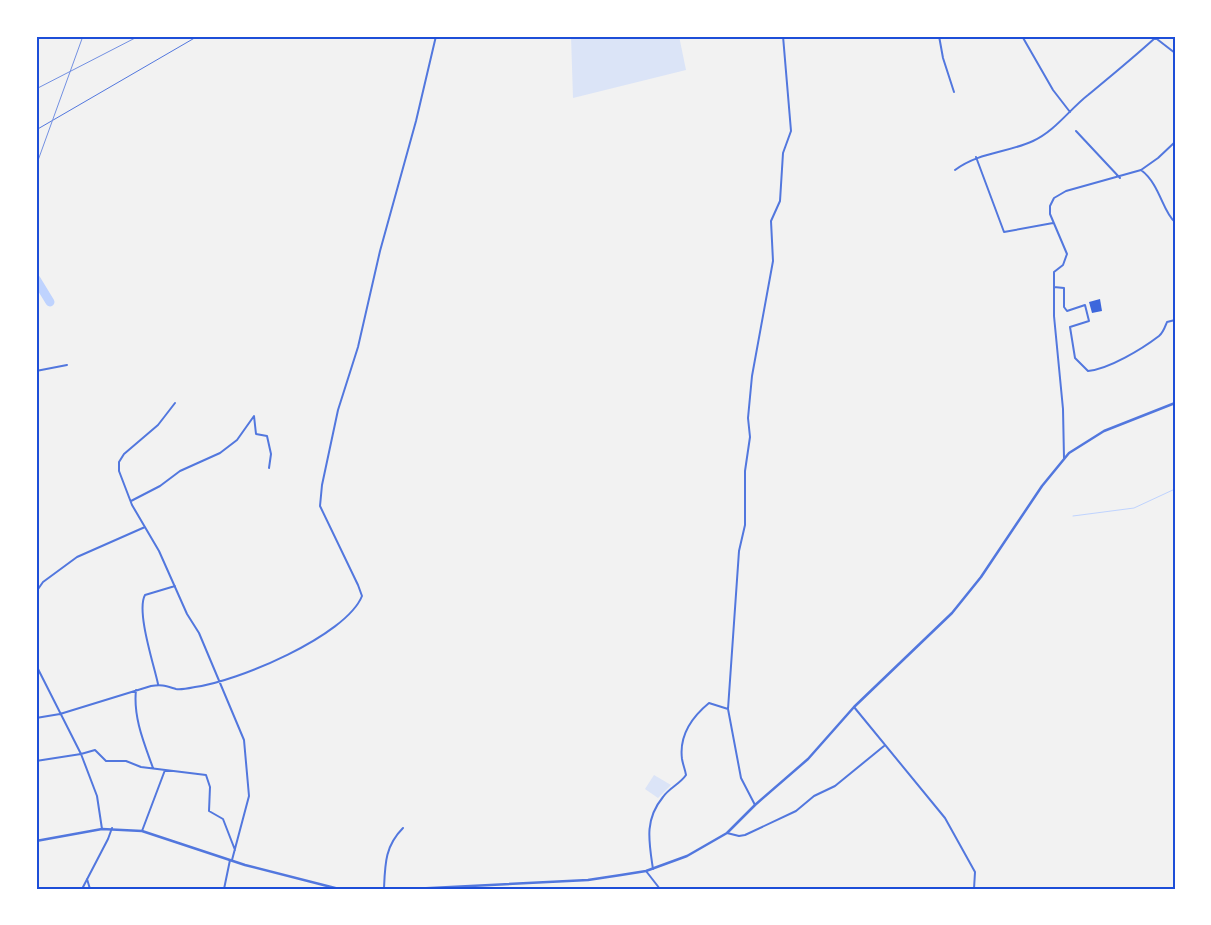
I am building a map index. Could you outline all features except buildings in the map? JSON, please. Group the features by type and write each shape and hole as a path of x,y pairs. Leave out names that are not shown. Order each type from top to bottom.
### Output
{"street":[{"path":"36,718 60,714 158,684 178,689 196,687 256,671 326,635 358,605 362,596 351,567 334,538 320,506 322,485 338,410 358,347 380,251 416,121 436,36"},
{"path":"755,805 742,778 728,709 739,550 745,525 745,472 750,437 748,418 752,376 772,266 771,221 780,201 783,152 791,131 783,36"},
{"path":"939,36 943,58 954,92"},
{"path":"1022,36 1053,90 1071,113"},
{"path":"955,170 976,157 1034,141 1071,113 1088,95 1124,67 1154,37 1175,53"},
{"path":"1076,131 1120,178"},
{"path":"1064,458 1063,409 1054,316 1054,272 1063,265 1067,254 1052,223 1050,206 1054,198 1066,192 1120,178 1141,170 1158,158 1175,142"},
{"path":"976,157 1004,232 1052,223"},
{"path":"1141,170 1153,183 1169,218 1175,222"},
{"path":"1054,287 1064,288 1064,307 1067,311 1085,305 1087,308 1089,321 1070,327 1074,358 1088,370 1101,370 1118,361 1161,335 1168,322 1175,320"},
{"path":"36,371 67,365"},
{"path":"175,403 158,426 132,445 119,462 119,471 131,501 171,573 175,586 199,633 244,740 249,796 224,889"},
{"path":"411,889 588,880 646,871 687,856 727,833 755,805 808,759 854,707 952,614 981,577 1042,486 1064,458 1076,448 1104,431 1175,403"},
{"path":"131,501 160,486 180,471 220,453 237,440 254,416 256,434 267,436 271,454 269,468"},
{"path":"36,592 43,582 77,557 145,527"},
{"path":"158,684 145,629 143,600 146,595 175,586"},
{"path":"36,665 82,754 98,802 102,829"},
{"path":"136,690 135,699 141,733 154,768"},
{"path":"653,869 648,830 649,820 664,795 682,781 686,775 682,754 686,731 698,713 709,703 728,709"},
{"path":"854,707 884,746 945,818 975,872 974,889"},
{"path":"727,833 739,836 745,835 796,811 817,794 844,781 884,746"},
{"path":"36,761 82,754 95,750 106,761 126,761 141,767 206,775 210,787 209,811 223,819 232,847 235,850"},
{"path":"142,831 166,769"},
{"path":"82,889 112,828"},
{"path":"36,841 112,828 142,831 305,882 339,889"},
{"path":"384,889 384,867 388,846 402,828"},
{"path":"646,871 660,889"},
{"path":"87,880 90,889"}],"lane":[{"path":"36,130 198,36"}],"shaded area":[{"path":"571,36 679,36 686,70 573,98"},
{"path":"654,775 671,785 658,798 645,789"}],"waterway":[{"path":"36,279 50,302"},
{"path":"1073,516 1134,508 1175,489"}],"railway":[{"path":"36,166 83,36"},
{"path":"36,89 139,36"}]}
